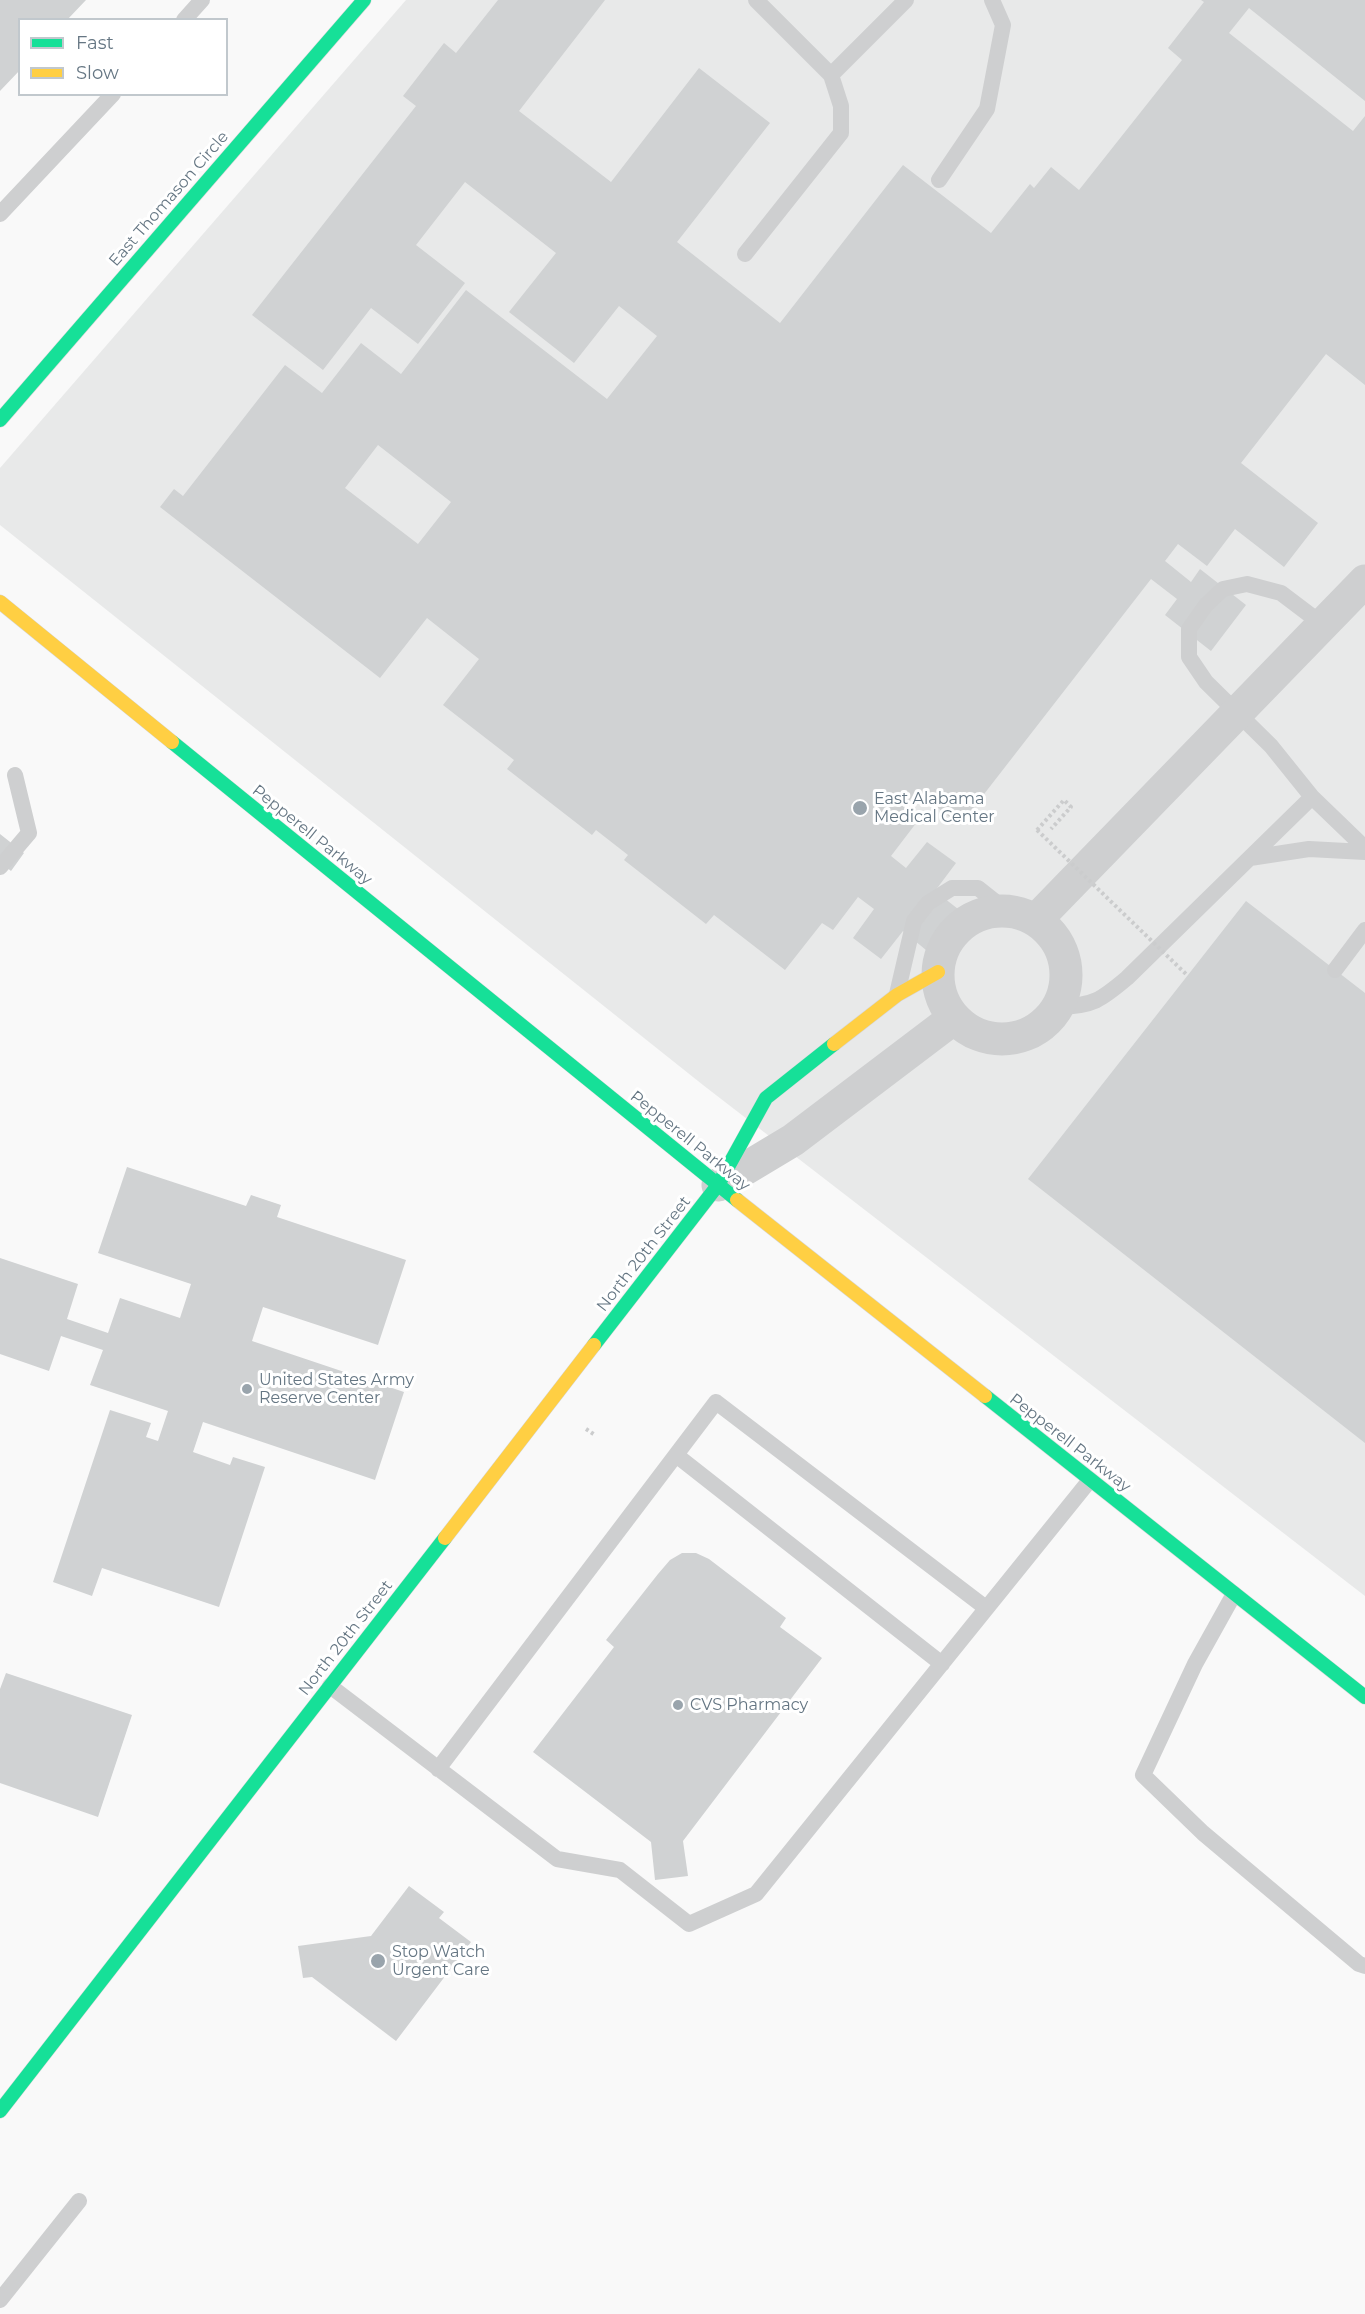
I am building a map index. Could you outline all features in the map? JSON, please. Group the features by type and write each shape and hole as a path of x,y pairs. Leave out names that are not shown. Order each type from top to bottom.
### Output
{"street":[{"name":"East Thomason Circle","path":"0,420 364,0"},
{"path":"1021,915 1238,713 1365,581"},
{"name":"Pepperell Parkway","path":"0,602 718,1185 1365,1697"},
{"path":"986,913 1021,915 1051,933 1062,950 1066,969 1066,988 1059,1007 1047,1023 1030,1034 1010,1040 989,1038 970,1031 954,1018 945,1004 939,988 938,972 942,952 952,934 967,921 986,913"},
{"name":"North 20th Street","path":"0,2111 718,1185 766,1098 897,995 938,972"},
{"path":"718,1185 793,1140 954,1018"}],"lane":[{"path":"186,18 202,0"},
{"path":"745,254 841,132 842,106 831,75 756,0"},
{"path":"831,75 905,0"},
{"path":"939,180 987,109 1003,25 992,0"},
{"path":"0,214 111,96"},
{"path":"1322,624 1281,593 1247,584 1223,589 1206,605 1189,629 1190,657 1206,682 1271,746 1312,796 1365,850"},
{"path":"0,867 29,833 7,774"},
{"path":"1059,1007 1086,1006 1106,996 1312,796"},
{"path":"1250,858 1309,849 1365,850"},
{"path":"897,995 914,921 928,903 952,888 978,888 1021,915"},
{"path":"1335,970 1365,930"},
{"path":"438,1768 716,1402 986,1608"},
{"path":"676,1455 942,1664"},
{"path":"330,1686 557,1859 620,1870 689,1924 756,1894 1090,1480"},
{"path":"1234,1594 1195,1664 1143,1775 1203,1833 1359,1964 1365,1966"},
{"path":"0,2300 79,2201"}],"path":[{"path":"1051,830 1071,807 1064,800 1037,830 1188,976"},
{"path":"586,1429 595,1435"}],"shaded area":[{"name":"East Alabama Medical Center","path":"406,0 1365,0 1365,1596 703,1085 0,525 0,468"}],"building":[{"path":"0,0 86,0 69,18 18,18 18,72 0,91"},
{"name":"East Alabama Medical Center","path":"498,0 605,0 519,111 611,182 699,68 770,123 677,242 780,323 903,165 991,233 1030,184 1034,188 1051,167 1079,190 1182,60 1168,48 1204,2 1201,0 1365,0 1365,101 1249,8 1229,33 1353,131 1365,116 1365,385 1326,354 1241,463 1318,523 1284,567 1235,529 1207,566 1178,544 1165,561 1191,582 1200,569 1246,605 1211,651 1165,615 1177,599 1151,579 960,825 916,791 905,807 920,818 891,856 906,868 927,842 956,863 935,891 958,909 926,950 903,931 881,959 853,938 874,909 858,897 833,930 822,923 785,970 714,915 706,924 624,860 628,855 596,830 592,835 507,769 514,760 443,705 479,659 427,618 380,678 160,507 174,489 183,496 285,365 322,393 361,343 401,374 466,290 607,399 657,336 619,306 574,363 509,312 556,253 465,182 416,245 465,283 418,344 371,308 323,370 252,315 416,106 403,96 444,43 456,53","holes":["378,445 451,502 418,544 345,488"]},
{"path":"0,834 24,853 11,871 0,862"},
{"path":"1246,901 1365,993 1365,1443 1028,1179"},
{"name":"United States Army Reserve Center","path":"127,1167 246,1206 251,1195 281,1205 277,1217 406,1260 378,1345 263,1307 252,1341 404,1392 375,1480 203,1422 193,1452 230,1465 233,1457 265,1467 219,1607 102,1568 92,1596 53,1582 110,1410 151,1423 146,1437 158,1441 168,1411 90,1385 103,1350 61,1336 49,1371 0,1354 0,1258 78,1284 67,1319 108,1333 120,1298 180,1318 191,1284 98,1253"},
{"name":"CVS Pharmacy","path":"682,1553 696,1553 709,1559 786,1618 780,1627 822,1658 683,1841 688,1876 655,1880 651,1842 533,1752 614,1647 606,1640 670,1560"},
{"path":"6,1673 132,1715 98,1817 0,1783 0,1689"},
{"name":"Stop Watch Urgent Care","path":"409,1886 444,1912 439,1918 471,1942 396,2041 312,1977 303,1978 298,1946 371,1936"}],"traffic: fast":[{"path":"0,420 364,0"},
{"path":"172,742 737,1200"},
{"path":"594,1345 718,1185 766,1098 834,1044"},
{"path":"985,1396 1365,1697"},
{"path":"0,2111 445,1538"}],"traffic: slow":[{"path":"0,602 172,742"},
{"path":"834,1044 897,995 938,972"},
{"path":"737,1200 985,1396"},
{"path":"445,1538 594,1345"}],"place":[{"name":"East Alabama Medical Center","path":"860,808"},
{"name":"United States Army Reserve Center","path":"247,1389"},
{"name":"CVS Pharmacy","path":"678,1705"},
{"name":"Stop Watch Urgent Care","path":"378,1961"}]}
